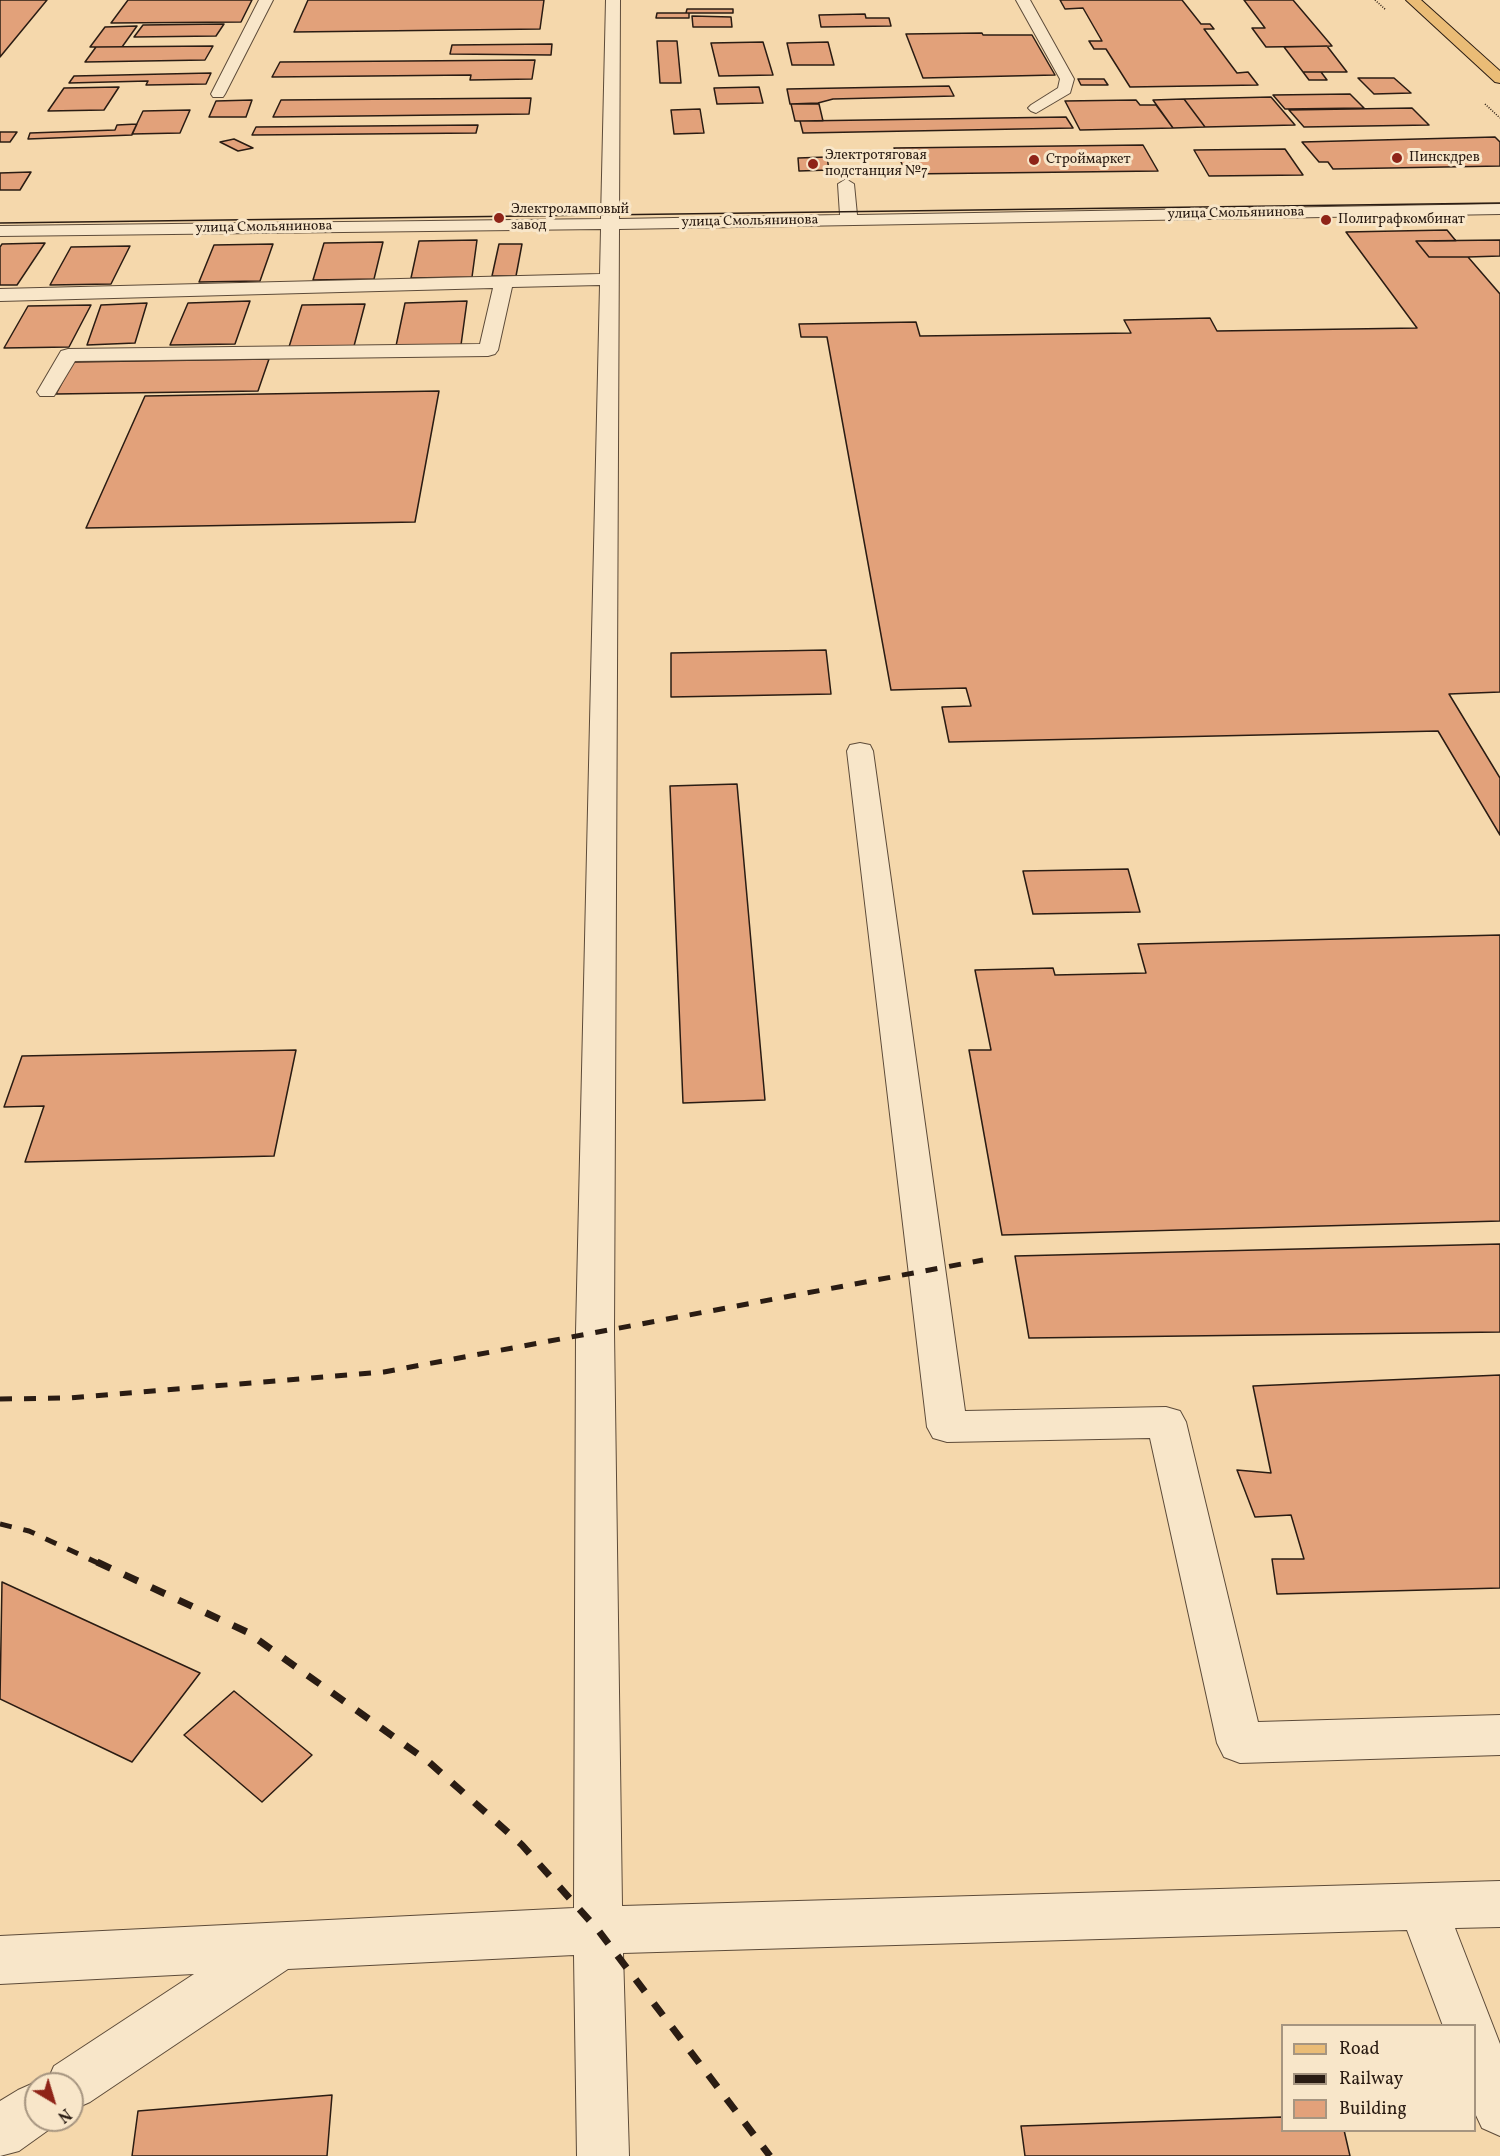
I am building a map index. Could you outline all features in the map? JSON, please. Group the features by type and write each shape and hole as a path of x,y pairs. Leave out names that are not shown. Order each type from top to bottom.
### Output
{"main road":[{"path":"1413,0 1500,79"}],"street":[{"path":"218,94 266,0"},
{"path":"603,2156 598,1930 595,1332 613,0"},
{"path":"1023,0 1067,79 1065,90 1036,108"},
{"path":"846,184 849,220"},
{"path":"1146,199 1155,215"},
{"name":"улица Смольянинова","path":"0,231 1155,215 1339,205 1500,209"},
{"path":"0,295 610,279"},
{"path":"46,392 68,355 488,350 504,282"},
{"path":"860,751 946,1427 1166,1422 1240,1743 1500,1735"},
{"path":"0,1960 598,1930 1500,1905"},
{"path":"1423,1907 1468,2024"},
{"path":"84,2076 281,1946"},
{"path":"1476,2047 1500,2110"},
{"path":"0,2132 24,2116"}],"building":[{"path":"0,0 47,0 0,57"},
{"path":"128,0 252,0 241,22 111,23"},
{"path":"308,0 544,0 540,29 294,32"},
{"path":"1060,0 1182,0 1201,24 1210,24 1214,29 1204,29 1237,73 1248,72 1258,85 1130,87 1106,49 1094,49 1089,41 1102,41 1083,8 1065,9"},
{"path":"1244,0 1293,0 1332,46 1266,47 1252,28 1265,28"},
{"path":"687,9 733,9 733,13 686,13"},
{"path":"657,13 689,13 689,18 656,18"},
{"path":"865,14 866,18 889,18 891,26 821,27 819,15"},
{"path":"692,16 731,17 732,27 693,27"},
{"path":"224,24 216,36 134,37 143,25"},
{"path":"137,26 122,47 90,47 105,27"},
{"path":"982,33 983,35 1032,35 1055,75 923,78 906,34"},
{"path":"657,41 677,41 681,83 660,83"},
{"path":"763,42 773,75 719,76 711,43"},
{"path":"828,42 834,65 792,65 787,43"},
{"path":"552,44 551,55 450,54 452,45"},
{"path":"213,46 205,60 85,62 96,47"},
{"path":"1327,46 1347,72 1303,72 1284,47"},
{"path":"535,60 532,79 470,80 471,75 272,77 280,62"},
{"path":"1303,72 1321,72 1327,80 1309,80"},
{"path":"211,73 206,84 146,85 148,81 69,83 74,76"},
{"path":"1358,78 1394,78 1411,93 1374,94"},
{"path":"1078,79 1104,79 1108,85 1081,85"},
{"path":"949,86 954,96 833,99 818,103 790,104 787,89"},
{"path":"119,87 104,110 48,111 64,88"},
{"path":"759,87 763,103 717,104 714,88"},
{"path":"1350,94 1364,108 1285,109 1273,95"},
{"path":"1271,97 1295,125 1205,127 1184,99"},
{"path":"531,98 529,114 273,117 281,100"},
{"path":"1184,99 1205,127 1173,128 1153,100"},
{"path":"252,100 246,117 209,117 216,101"},
{"path":"1136,100 1140,105 1156,105 1173,128 1080,130 1065,101"},
{"path":"791,104 819,104 823,121 795,121"},
{"path":"1412,108 1429,125 1304,127 1289,110"},
{"path":"700,109 704,133 674,134 671,110"},
{"path":"190,110 180,133 132,134 143,111"},
{"path":"1066,117 1073,128 803,133 800,121"},
{"path":"137,124 132,135 28,139 30,133 115,130 117,125"},
{"path":"478,125 476,133 252,135 256,127"},
{"path":"0,132 17,132 10,142 0,142"},
{"path":"1495,137 1500,142 1500,166 1333,169 1328,162 1319,162 1302,142"},
{"path":"234,139 253,148 238,151 220,142"},
{"path":"1143,145 1158,171 907,174 894,148"},
{"path":"1285,149 1303,175 1209,176 1194,150"},
{"name":"Электротяговая подстанция №7","path":"827,157 829,170 799,171 798,158"},
{"path":"31,172 20,190 0,190 0,173"},
{"path":"1447,230 1456,241 1416,241 1429,257 1468,257 1500,294 1500,692 1449,694 1500,778 1500,835 1438,731 949,742 942,707 971,706 966,688 891,690 827,337 801,337 799,324 916,322 920,336 1131,333 1124,320 1210,318 1217,331 1417,328 1346,232"},
{"path":"477,240 472,277 411,278 419,241"},
{"path":"1500,240 1500,256 1468,257 1429,257 1416,241"},
{"path":"383,242 374,279 313,280 324,243"},
{"path":"45,243 17,285 0,285 0,247 2,244"},
{"path":"273,244 260,281 199,282 214,245"},
{"path":"499,244 522,244 516,276 492,276"},
{"path":"130,246 111,284 50,285 71,247"},
{"path":"250,301 235,344 170,345 188,303"},
{"path":"467,301 461,345 396,346 405,303"},
{"path":"147,303 135,343 87,345 101,305"},
{"path":"365,304 354,346 289,347 302,305"},
{"path":"91,305 69,347 4,348 28,306"},
{"path":"269,359 258,391 56,394 73,362"},
{"path":"439,391 415,522 86,528 145,396"},
{"path":"826,650 831,694 671,697 671,653"},
{"path":"737,784 765,1100 683,1103 670,786"},
{"path":"1128,869 1140,912 1033,914 1023,871"},
{"path":"1500,935 1500,1221 1002,1235 969,1050 991,1050 975,970 1053,968 1055,975 1146,973 1138,944"},
{"path":"296,1050 274,1156 25,1162 44,1106 4,1107 22,1056"},
{"path":"1500,1244 1500,1332 1029,1338 1015,1256"},
{"path":"1500,1375 1500,1588 1277,1594 1272,1559 1304,1559 1291,1515 1255,1517 1237,1470 1271,1473 1253,1386"},
{"path":"2,1582 200,1673 132,1762 0,1699"},
{"path":"234,1691 312,1755 262,1802 184,1735"},
{"path":"332,2095 327,2156 132,2156 138,2111"},
{"path":"1281,2117 1281,2132 1344,2132 1350,2156 1025,2156 1021,2126"}],"tram line":[{"path":"0,223 1500,203"}],"railway":[{"path":"0,1399 68,1398 384,1372 983,1260"},
{"path":"0,1524 29,1531 100,1564"},
{"path":"97,1562 247,1632 429,1762 522,1845 598,1930 770,2156"}],"place":[{"name":"Пинскдрев","path":"1397,158"},
{"name":"Строймаркет","path":"1034,160"},
{"name":"Электротяговая подстанция №7","path":"813,164"},
{"name":"Электроламповый завод","path":"499,218"},
{"name":"Полиграфкомбинат","path":"1326,220"}]}
